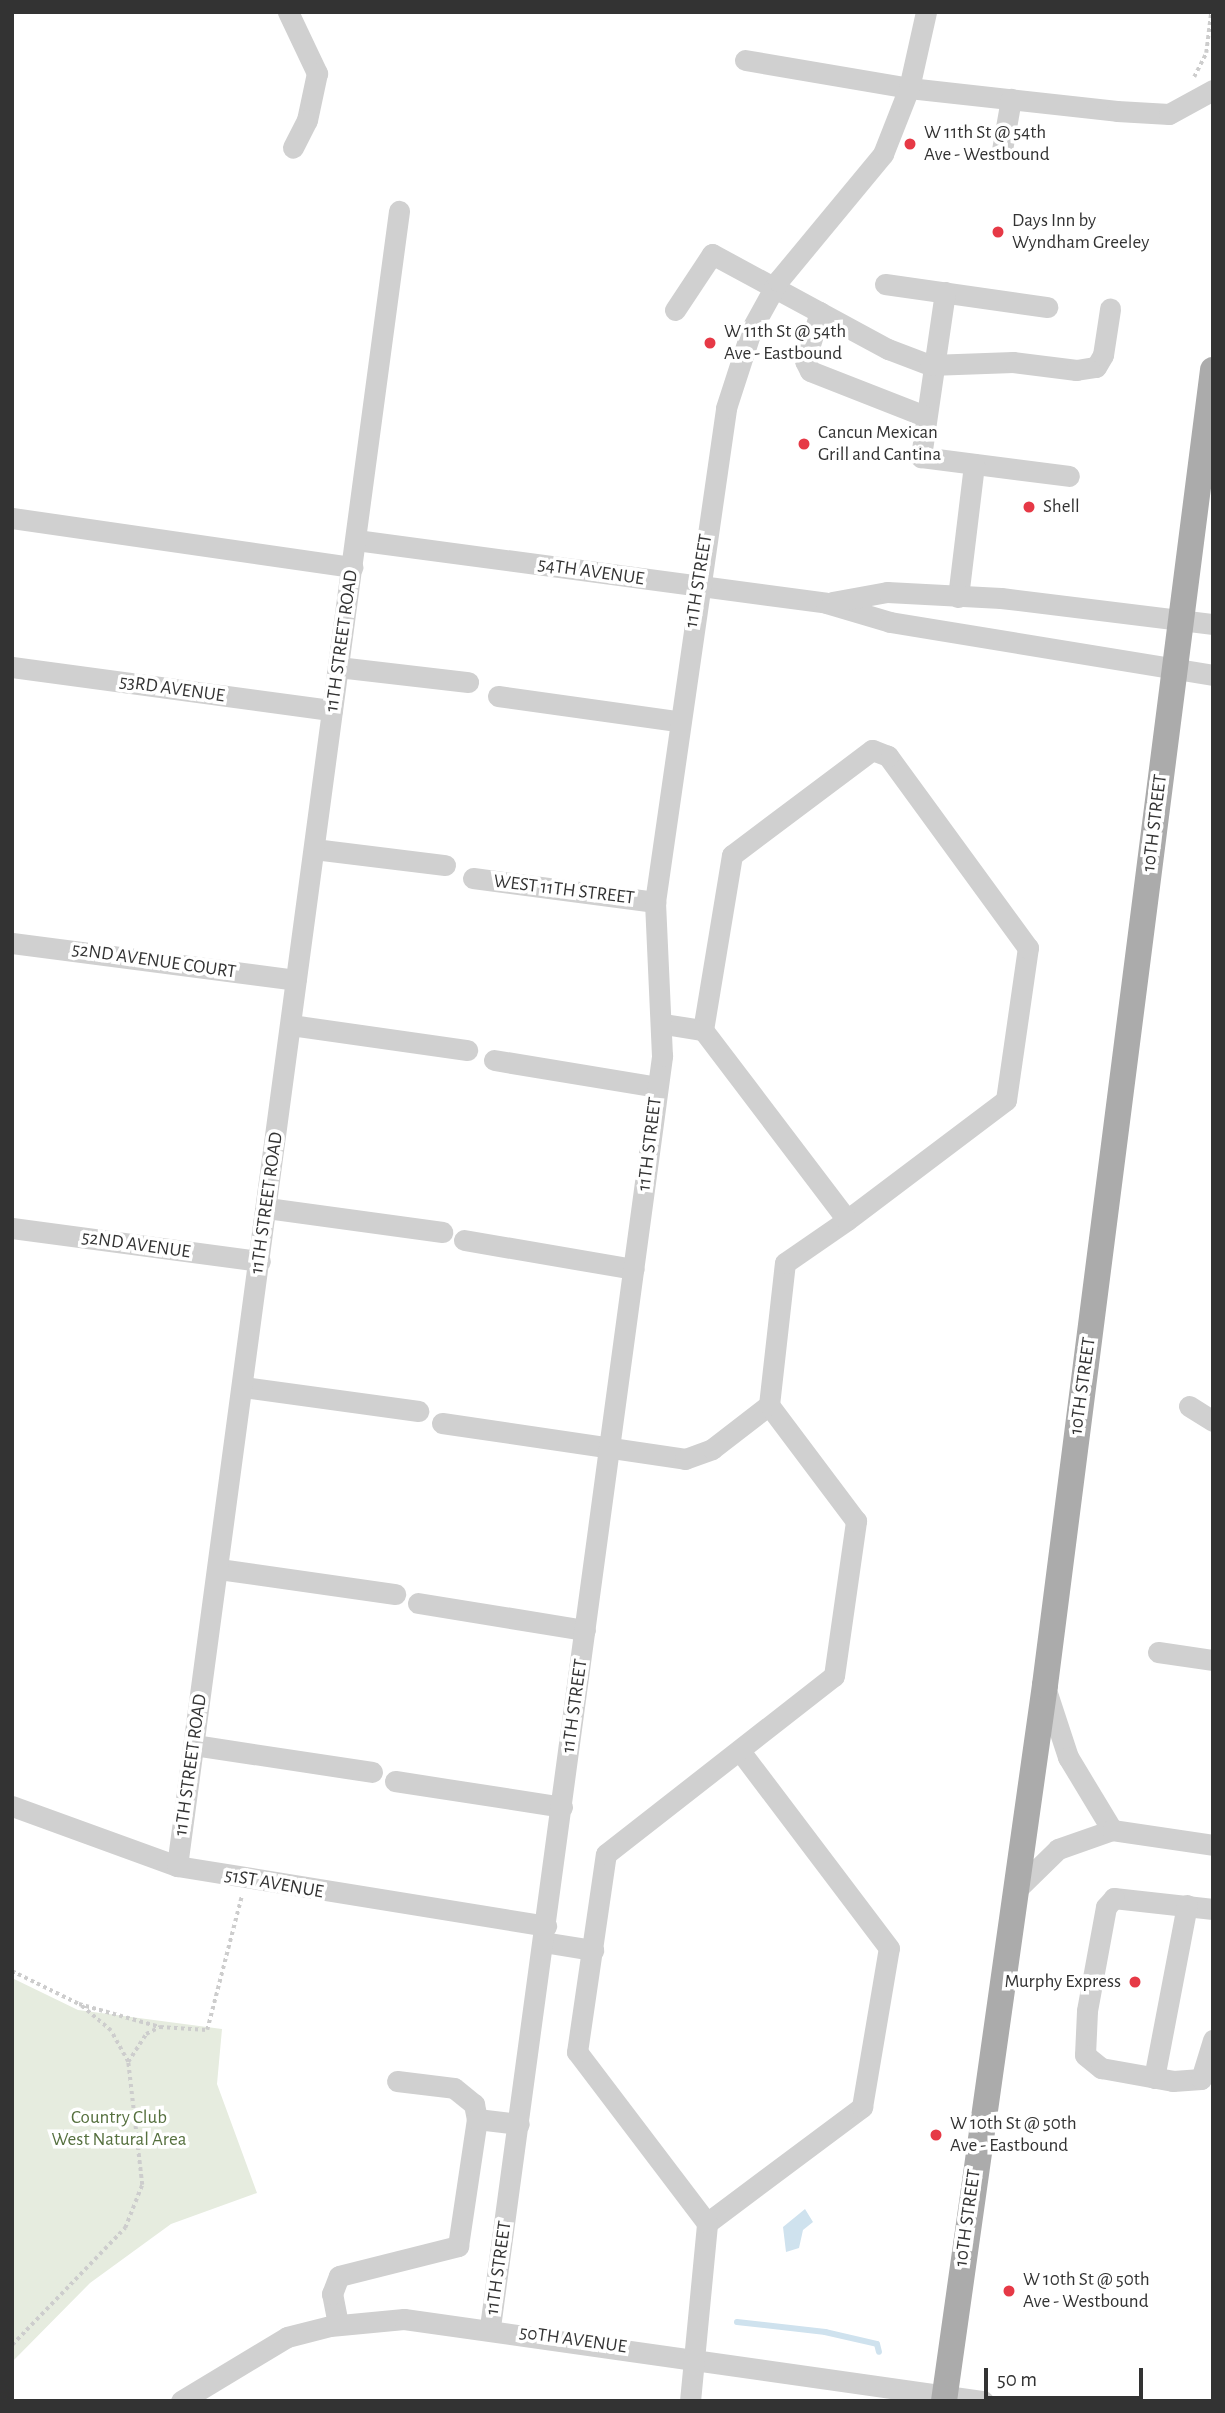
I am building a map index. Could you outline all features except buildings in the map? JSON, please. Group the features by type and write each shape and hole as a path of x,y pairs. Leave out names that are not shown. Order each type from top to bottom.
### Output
{"main road":[{"name":"10TH STREET","path":"944,2398 1013,1893 1045,1685 1178,620 1213,370"}],"street":[{"path":"288,12 317,74 293,148"},
{"name":"11TH STREET","path":"490,2328 657,1087 664,1024 655,902 677,721 726,408 738,360 774,287 883,154 909,88 926,12"},
{"path":"745,60 909,88 1169,114 1195,103 1213,90"},
{"path":"1002,150 1011,99"},
{"name":"11TH STREET ROAD","path":"177,1866 219,1569 399,211"},
{"path":"675,310 712,254 820,312 930,365 1096,366 1110,309"},
{"path":"885,284 1047,307"},
{"path":"944,292 930,365 921,457 1069,476"},
{"path":"820,312 805,360 810,371 925,416"},
{"path":"958,597 974,464"},
{"path":"12,518 352,566"},
{"name":"54TH AVENUE","path":"356,540 826,603 890,622 1213,675"},
{"name":"54TH AVENUE","path":"826,603 887,592 958,597 1213,625"},
{"name":"53RD AVENUE","path":"12,667 332,710"},
{"path":"338,667 468,682"},
{"path":"498,696 677,721"},
{"path":"690,2401 707,2223 577,2052 606,1854 834,1676 856,1521 769,1405 785,1263 847,1220 1006,1100 1028,948 888,756 872,750 732,855 703,1030"},
{"path":"314,849 445,865"},
{"name":"WEST 11TH STREET","path":"473,878 655,902"},
{"name":"52ND AVENUE COURT","path":"12,943 296,980"},
{"path":"664,1024 703,1030 847,1220"},
{"path":"290,1025 467,1050"},
{"path":"494,1060 657,1087"},
{"path":"267,1208 442,1232"},
{"name":"52ND AVENUE","path":"12,1228 260,1261"},
{"path":"464,1240 634,1269"},
{"path":"243,1387 418,1410"},
{"path":"442,1423 610,1448 699,1456 769,1405"},
{"path":"1189,1406 1213,1421"},
{"path":"219,1569 395,1594"},
{"path":"418,1603 585,1630"},
{"path":"1158,1652 1213,1660"},
{"path":"1045,1685 1068,1757 1112,1830"},
{"path":"194,1745 372,1772"},
{"path":"707,2223 862,2106 889,1948 740,1751"},
{"path":"395,1781 562,1807"},
{"name":"51ST AVENUE","path":"12,1806 177,1866 544,1934 593,1950"},
{"path":"1013,1893 1058,1849 1112,1830 1213,1845"},
{"path":"1213,1909 1128,1895 1107,1907 1085,2055 1101,2068 1154,2078 1201,2079 1213,2040"},
{"path":"1154,2078 1187,1905"},
{"path":"338,2324 332,2294 340,2276 458,2246 477,2119 474,2104 454,2088 397,2081"},
{"path":"477,2119 519,2124"},
{"name":"50TH AVENUE","path":"181,2401 287,2337 338,2324 404,2319 490,2328 944,2398 983,2401"}],"path":[{"path":"1195,103 1192,82 1206,52 1211,12"},
{"path":"12,1971 79,2004 160,2027 207,2030 247,1880"},
{"path":"12,2345 87,2273 137,2204 143,2163 128,2062 111,2031 79,2004"},
{"path":"128,2062 146,2034 160,2027"}],"green space":[{"name":"Country Club West Natural Area","path":"12,1978 78,2010 222,2029 217,2084 257,2193 171,2224 90,2283 12,2362"}],"water":[{"path":"805,2209 813,2222 803,2230 799,2248 786,2252 783,2227"}],"waterway":[{"path":"737,2322 825,2332 877,2344 879,2352"}],"place":[{"name":"W 11th St @ 54th Ave - Westbound","path":"910,144"},
{"name":"Days Inn by Wyndham Greeley","path":"998,232"},
{"name":"W 11th St @ 54th Ave - Eastbound","path":"710,343"},
{"name":"Cancun Mexican Grill and Cantina","path":"804,444"},
{"name":"Shell","path":"1029,507"},
{"name":"Murphy Express","path":"1135,1982"},
{"name":"W 10th St @ 50th Ave - Eastbound","path":"936,2135"},
{"name":"W 10th St @ 50th Ave - Westbound","path":"1009,2291"}]}
